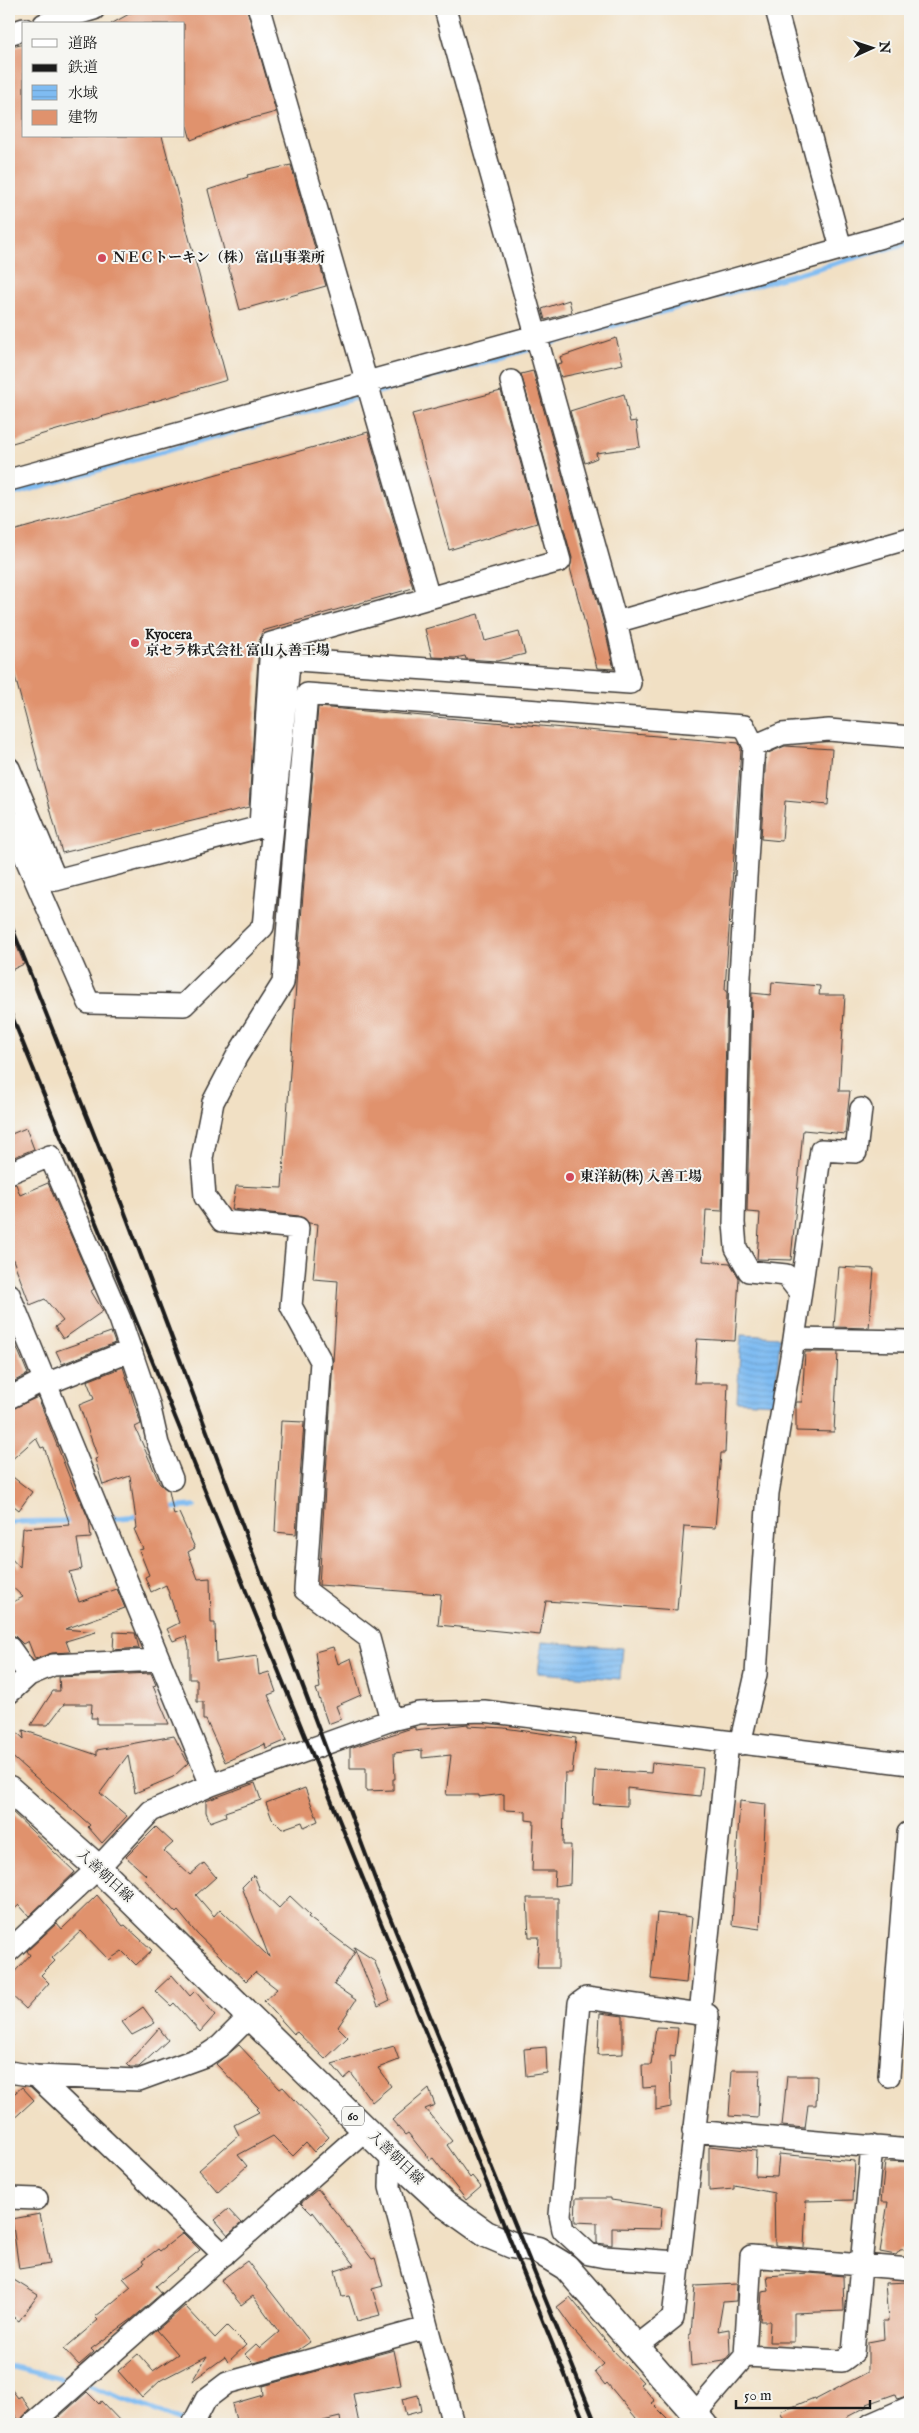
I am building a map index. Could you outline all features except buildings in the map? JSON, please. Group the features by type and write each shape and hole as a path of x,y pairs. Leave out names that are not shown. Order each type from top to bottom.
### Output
{"main road":[{"name":"入善朝日線","path":"9,1789 98,1868 391,2155 444,2204 486,2234 512,2245 538,2250 566,2268 699,2419"}],"street":[{"path":"51,22 94,9"},
{"path":"259,9 429,598"},
{"path":"9,820 89,1003 184,1006 263,927 289,665 297,660 630,684 616,622 444,9"},
{"path":"776,9 841,248"},
{"path":"9,34 22,30"},
{"path":"9,480 535,336 910,229"},
{"path":"9,768 56,880 260,827 271,643 560,561 511,381"},
{"path":"616,622 910,538"},
{"path":"391,1720 369,1638 306,1590 321,1361 291,1306 298,1228 222,1221 205,1198 202,1158 213,1102 237,1056 283,983 307,694 744,726 754,746 740,976 736,1248 750,1271 786,1275 800,1293"},
{"path":"754,746 782,734 828,730 910,737"},
{"path":"700,2014 734,1743 756,1674 768,1493 794,1339 822,1150 856,1152 861,1109"},
{"path":"9,1172 50,1156 103,1276 131,1350 149,1404 158,1444 172,1480"},
{"path":"9,1294 211,1785"},
{"path":"794,1339 910,1341"},
{"path":"9,1398 44,1382 131,1350"},
{"path":"9,1647 29,1675"},
{"path":"9,1693 29,1675 52,1665 159,1660"},
{"path":"9,1951 98,1868 151,1811 211,1785 391,1720 419,1712 484,1712 910,1764"},
{"path":"889,2076 908,1833 910,1834"},
{"path":"636,2347 673,2318 693,2131 708,2015 586,1998 579,2003 577,2022 560,2215 563,2230 589,2254 605,2257 678,2262"},
{"path":"9,2072 36,2076 139,2080 205,2056 220,2046 250,2016"},
{"path":"36,2076 224,2255"},
{"path":"32,2424 366,2129"},
{"path":"693,2131 910,2150"},
{"path":"745,2356 842,2361 853,2353 872,2146"},
{"path":"391,2155 390,2187 453,2424"},
{"path":"9,2198 37,2198"},
{"path":"699,2419 745,2356 751,2256 910,2269"},
{"path":"193,2424 206,2398 227,2383 426,2328"},
{"path":"871,2424 910,2407"}],"water":[{"path":"741,1335 780,1337 775,1403 737,1401"},
{"path":"542,1642 623,1648 620,1679 538,1673"}],"waterway":[{"path":"374,393 910,242"},
{"path":"9,495 365,395"},
{"path":"167,1508 194,1506"},
{"path":"106,1519 141,1516"},
{"path":"9,1522 76,1521"},
{"path":"9,2366 72,2381"},
{"path":"84,2384 190,2424"}],"railway":[{"path":"9,920 122,1205 381,1895 596,2424"},
{"path":"9,1009 585,2424"}],"place":[{"name":"ＮＥＣトーキン（株） 富山事業所","path":"102,258"},
{"name":"Kyocera 京セラ株式会社 富山入善工場","path":"135,643"},
{"name":"東洋紡(株) 入善工場","path":"570,1177"}]}
